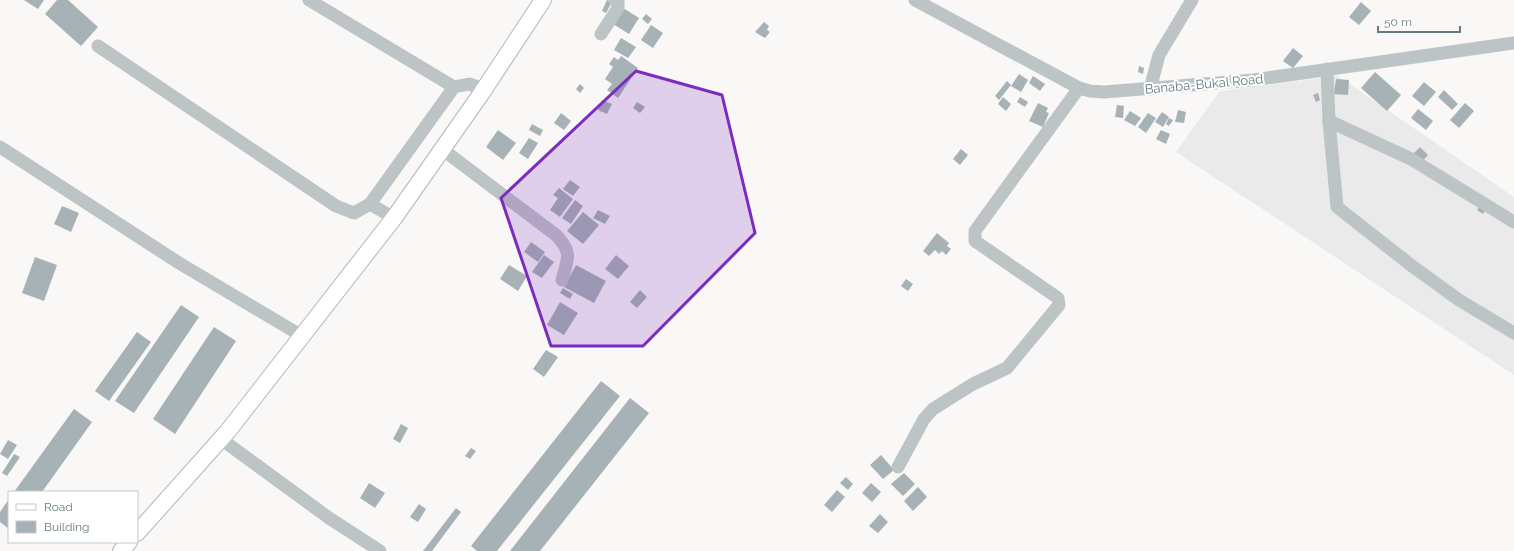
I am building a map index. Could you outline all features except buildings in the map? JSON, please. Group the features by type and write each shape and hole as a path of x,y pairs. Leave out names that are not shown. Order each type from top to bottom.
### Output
{"main road":[{"path":"138,532 221,439 394,218 484,89 543,0"},
{"path":"121,551 128,543"}],"street":[{"path":"309,0 454,87 469,84 484,89"},
{"path":"601,34 618,8 618,1 615,0"},
{"name":"Banaba-Bukal Road","path":"915,0 1079,88 1090,91 1104,92 1150,89 1253,80 1514,43"},
{"path":"1150,89 1159,55 1192,0"},
{"path":"98,46 336,206 354,213 370,204 454,87"},
{"path":"1327,69 1329,121 1336,207 1412,266 1459,300 1514,333"},
{"path":"898,467 924,419 934,409 973,384 1007,368 1059,305 1058,298 975,241 974,231 1079,88"},
{"path":"1329,121 1411,159 1514,222"},
{"path":"0,147 179,263 302,336"},
{"path":"442,149 556,235 565,245 568,256 562,280"},
{"path":"370,204 394,218"},
{"path":"221,439 329,518 380,551"}],"highlighted area":[{"path":"636,71 722,95 755,233 643,346 551,346 501,198"}],"shaded area":[{"path":"1338,76 1514,197 1514,375 1176,152 1220,91"}]}
